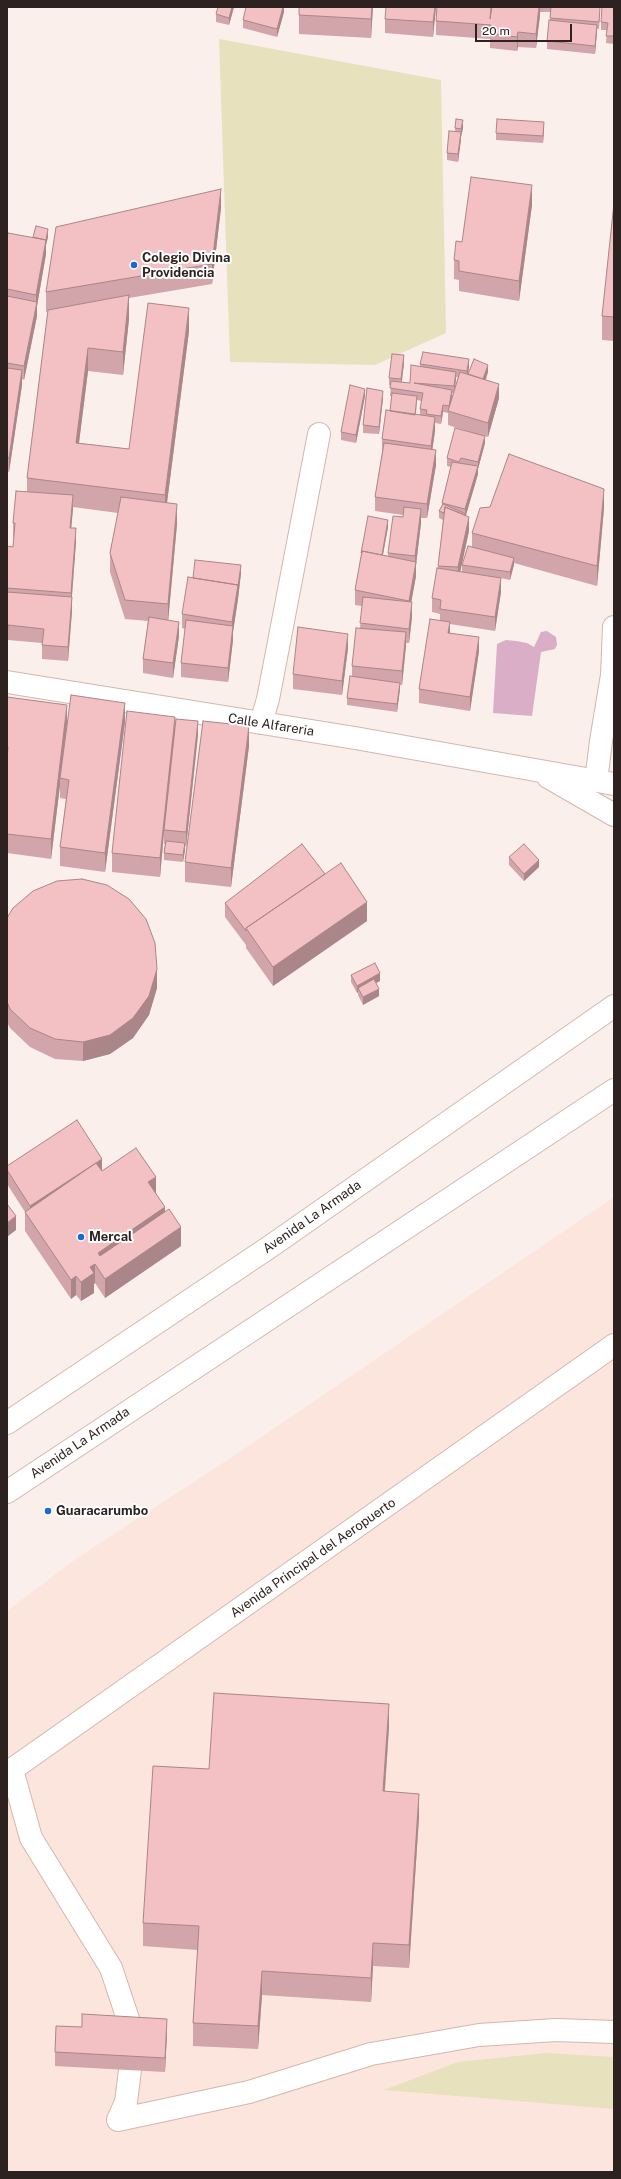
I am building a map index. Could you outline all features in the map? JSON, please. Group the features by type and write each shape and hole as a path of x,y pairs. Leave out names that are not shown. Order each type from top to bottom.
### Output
{"main road":[{"path":"262,723 268,699 319,434"},
{"path":"605,782 600,741 612,675 614,627"},
{"name":"Calle Alfareria","path":"7,682 262,723 605,782"},
{"name":"Calle Alfareria","path":"535,770 614,815"},
{"name":"Avenida La Armada","path":"7,1423 271,1246 614,1006"},
{"name":"Avenida La Armada","path":"7,1492 614,1090"},
{"name":"Avenida Principal del Aeropuerto","path":"8,1772 614,1345"},
{"path":"8,1772 31,1838 112,1968 132,2032"},
{"path":"130,2070 126,2102 118,2120 249,2092 379,2053 479,2035 556,2030 614,2032"}],"shaded area":[{"path":"219,39 441,80 446,333 375,365 230,362"},
{"path":"547,631 556,637 557,645 555,649 541,652 532,716 493,713 497,644 506,640 527,643 534,647 541,632"},
{"path":"614,1197 614,2172 7,2172 7,1611 77,1558 232,1457"},
{"path":"546,2053 614,2057 614,2109 384,2090 458,2062"}],"building":[{"path":"218,7 232,7 229,18 216,14"},
{"path":"246,7 283,7 277,29 243,20"},
{"path":"299,7 372,7 371,19 299,15"},
{"path":"386,7 435,7 433,22 385,19"},
{"path":"437,7 491,7 490,19 492,7 539,7 536,34 518,32 517,37 490,34 491,25 436,21"},
{"path":"551,7 600,7 599,22 550,18"},
{"path":"602,7 614,7 614,36 606,36 608,23 601,22"},
{"path":"549,20 597,25 595,46 547,41"},
{"path":"456,119 463,120 461,129 455,128"},
{"path":"497,119 544,122 543,136 496,133"},
{"path":"449,131 461,132 458,154 447,153"},
{"path":"471,177 532,185 519,281 459,271 459,261 454,260 456,241 462,242"},
{"name":"Colegio Divina Providencia","path":"221,189 212,264 46,292 56,227"},
{"path":"614,203 614,317 602,316"},
{"path":"36,226 48,229 46,240 33,237"},
{"path":"8,233 46,240 36,295 7,289"},
{"path":"129,295 123,352 88,348 76,443 129,449 148,303 189,308 165,495 27,478 48,310"},
{"path":"7,296 37,302 24,366 7,363"},
{"path":"423,352 469,359 467,371 420,364"},
{"path":"392,354 404,355 401,379 389,378"},
{"path":"474,359 488,365 483,379 468,374"},
{"path":"411,365 456,372 454,386 414,383 452,390 449,406 443,405 441,416 426,414 427,410 420,409 423,393 390,388 391,381 410,383"},
{"path":"7,368 22,370 9,458 7,457"},
{"path":"460,372 499,384 488,423 448,411"},
{"path":"350,385 365,389 356,435 341,432"},
{"path":"367,388 383,391 379,427 363,425"},
{"path":"392,393 417,396 415,415 390,411"},
{"path":"386,410 435,417 431,446 382,439"},
{"path":"455,428 485,436 478,462 461,458 459,462 447,458"},
{"path":"384,443 436,450 427,504 375,497"},
{"path":"509,454 604,489 597,566 472,533 480,508 490,507"},
{"path":"452,462 478,466 465,509 442,503"},
{"path":"16,491 73,495 70,528 76,528 71,593 7,588 7,546 13,547 15,523 13,523"},
{"path":"121,497 177,504 168,604 125,600 110,553"},
{"path":"443,504 466,514 465,515 445,507 444,513 439,511"},
{"path":"404,507 421,509 415,556 388,553 393,516 403,517"},
{"path":"445,507 469,517 458,567 438,566"},
{"path":"368,516 388,520 382,555 362,551 361,553"},
{"path":"468,546 514,558 510,572 462,565"},
{"path":"362,551 416,562 409,601 355,590"},
{"path":"195,560 241,565 238,586 193,578"},
{"path":"437,568 501,578 495,617 440,609 441,600 432,598"},
{"path":"188,577 238,585 232,622 182,614"},
{"path":"7,592 72,597 68,647 42,645 44,629 8,625 7,636"},
{"path":"363,597 412,602 409,629 360,623"},
{"path":"149,617 179,622 173,663 143,659"},
{"path":"430,619 450,622 448,633 479,637 470,697 419,689"},
{"path":"186,620 233,626 228,668 181,663"},
{"path":"298,627 348,634 342,681 293,674"},
{"path":"356,628 406,632 402,671 352,666"},
{"path":"350,676 400,683 397,704 347,698"},
{"path":"71,695 125,703 105,853 60,847 69,780 60,778"},
{"path":"7,697 67,705 51,839 7,834"},
{"path":"127,711 175,717 160,858 112,853"},
{"path":"176,719 198,721 186,832 164,830"},
{"path":"203,721 249,726 231,868 185,862"},
{"path":"166,841 185,843 183,855 164,853"},
{"path":"302,844 325,874 246,928 246,931 225,903"},
{"path":"524,844 539,860 524,874 509,857"},
{"path":"341,863 367,902 273,967 246,928"},
{"path":"82,879 107,885 129,899 146,919 155,943 157,969 149,996 133,1018 110,1035 83,1042 55,1039 30,1028 10,1009 7,1002 7,918 13,908 33,891 57,881"},
{"path":"375,963 380,973 357,986 351,975"},
{"path":"374,979 379,989 363,997 358,988"},
{"path":"77,1120 102,1159 30,1206 7,1170 7,1166"},
{"path":"136,1148 156,1177 148,1182 165,1207 98,1253 100,1256 169,1209 181,1227 105,1279 95,1264 90,1267 94,1273 81,1282 76,1276 71,1280 25,1212 96,1163 102,1171"},
{"path":"7,1204 16,1216 7,1223"},
{"path":"214,1693 389,1704 383,1791 419,1794 409,1945 373,1943 371,1978 262,1971 258,2026 193,2023 199,1926 143,1923 153,1766 209,1769"},
{"path":"82,2014 167,2019 165,2058 55,2052 56,2026 82,2027"}],"place":[{"name":"Colegio Divina Providencia","path":"134,265"},
{"name":"Mercal","path":"81,1237"},
{"name":"Guaracarumbo","path":"48,1511"}]}
